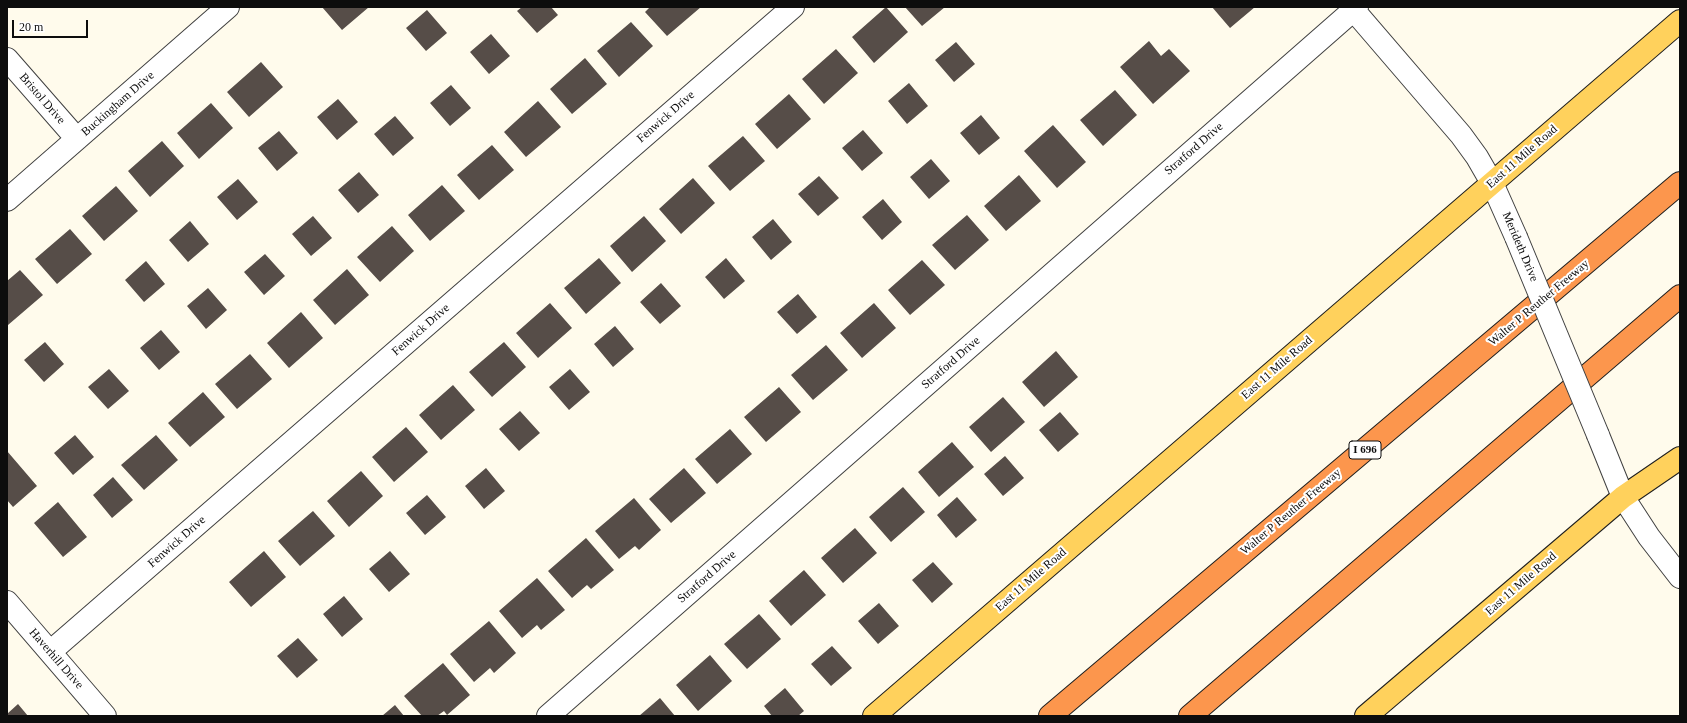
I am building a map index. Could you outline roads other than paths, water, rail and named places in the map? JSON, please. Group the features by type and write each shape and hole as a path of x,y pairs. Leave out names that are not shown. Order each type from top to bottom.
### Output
{"highway":[{"name":"Walter P Reuther Freeway","path":"1050,716 1680,183"},
{"path":"1190,716 1680,296"}],"main road":[{"name":"East 11 Mile Road","path":"874,716 1680,21"},
{"name":"East 11 Mile Road","path":"1378,712 1623,497 1680,458"}],"street":[{"name":"Buckingham Drive","path":"7,200 228,7"},
{"name":"Fenwick Drive","path":"50,652 793,7"},
{"name":"Merideth Drive","path":"1354,8 1461,135 1477,157 1492,183 1516,237 1623,497 1649,537 1680,577"},
{"name":"Stratford Drive","path":"548,716 1354,8"},
{"name":"Bristol Drive","path":"7,59 77,139"},
{"name":"Haverhill Drive","path":"7,602 105,716"}]}
